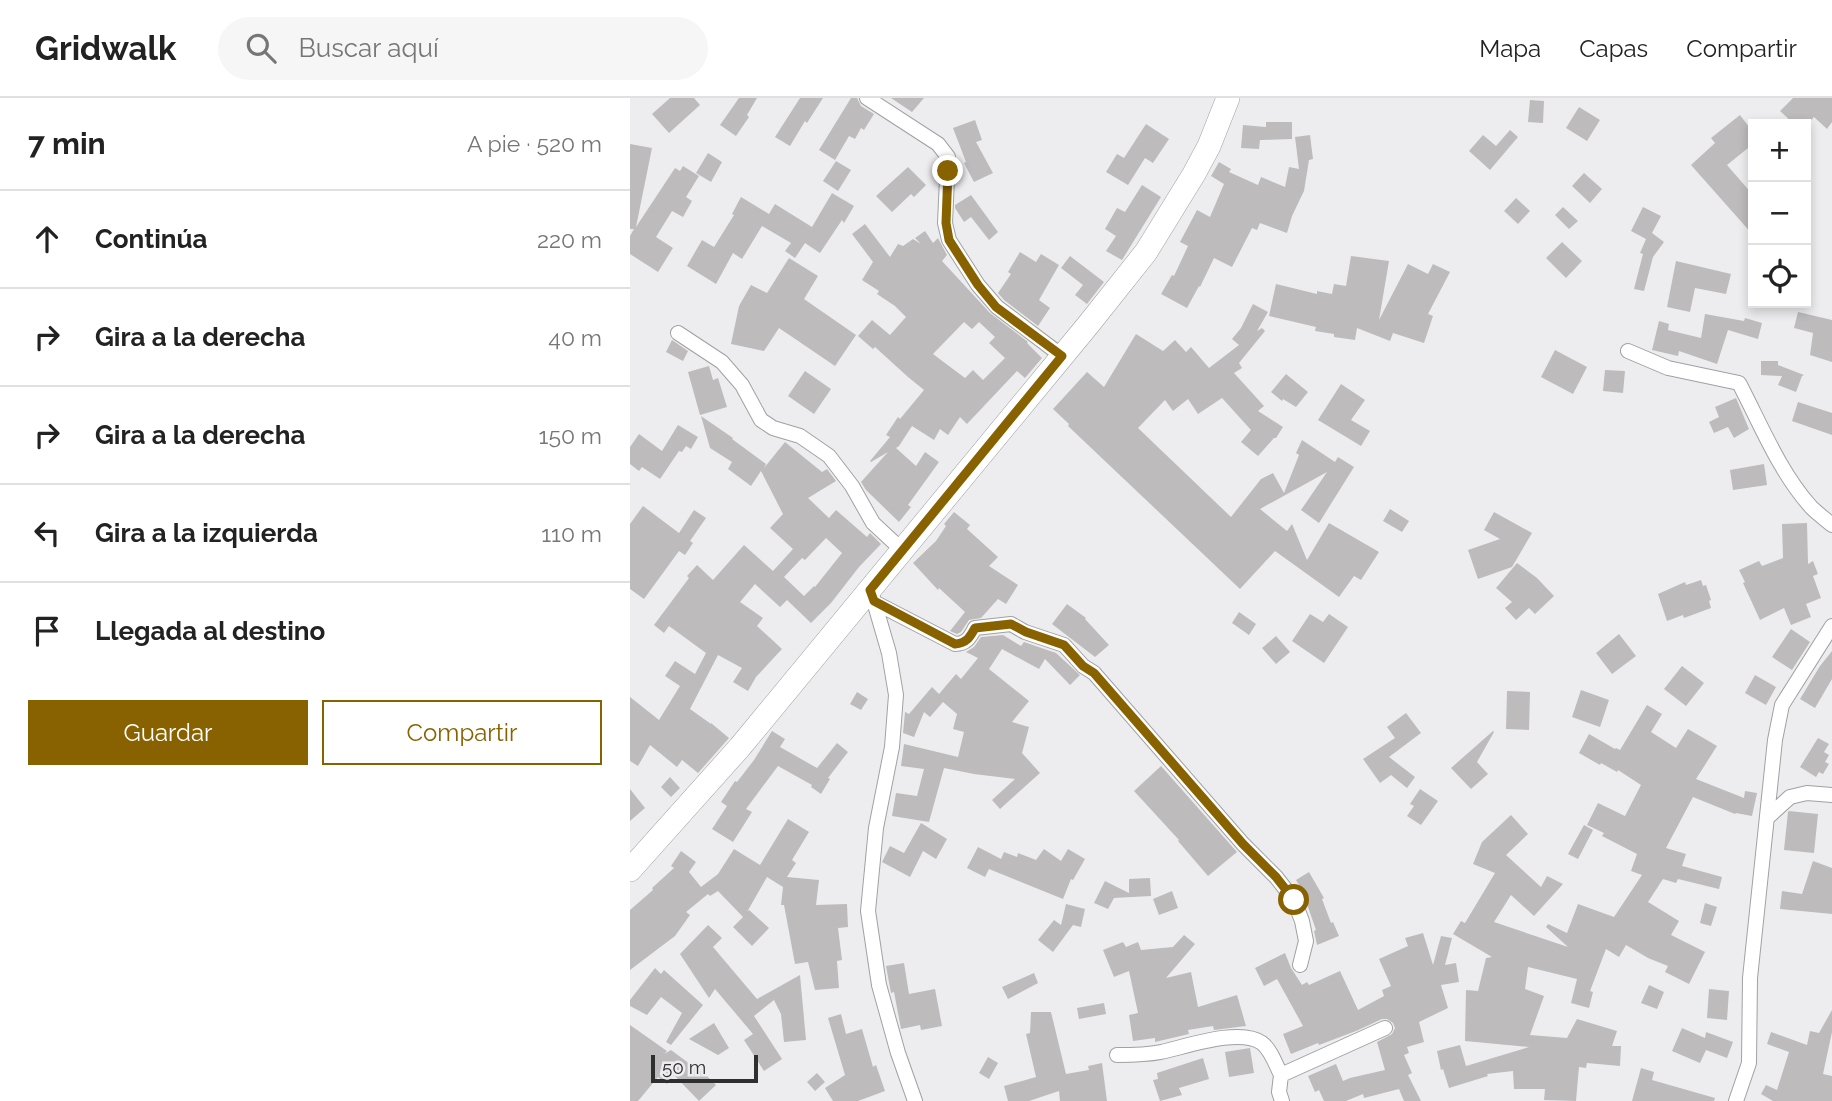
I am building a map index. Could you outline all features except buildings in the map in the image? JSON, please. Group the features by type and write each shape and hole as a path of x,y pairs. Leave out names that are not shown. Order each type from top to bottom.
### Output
{"main road":[{"path":"630,870 872,596 902,550 1146,252 1209,146 1228,98"}],"street":[{"path":"867,98 938,144 948,157 946,223 949,240 978,285 996,307 1062,356"},
{"path":"678,333 722,362 741,385 761,420 773,428 800,436 829,456 852,485 873,523 902,550"},
{"path":"1628,351 1668,368 1739,383 1791,479 1812,507 1832,525"},
{"path":"872,596 955,644 968,640 975,628 1011,624 1064,645 1083,666 1094,673 1294,900 1306,941 1300,965"},
{"path":"872,596 889,653 896,695 892,747 876,828 868,911 879,985 915,1101"},
{"path":"1737,1101 1749,1063 1750,978 1775,740 1782,705 1832,626"},
{"path":"1768,817 1790,797 1807,793 1832,796"},
{"path":"1281,1075 1385,1028"},
{"path":"1117,1055 1148,1054 1236,1036 1252,1039 1262,1043 1269,1051 1281,1075 1279,1092 1282,1101"}],"route":[{"path":"948,171 946,223 949,240 978,285 996,307 1062,356 870,590 874,601 955,644 968,640 975,628 1011,624 1064,645 1083,666 1094,673 1294,900"}]}
